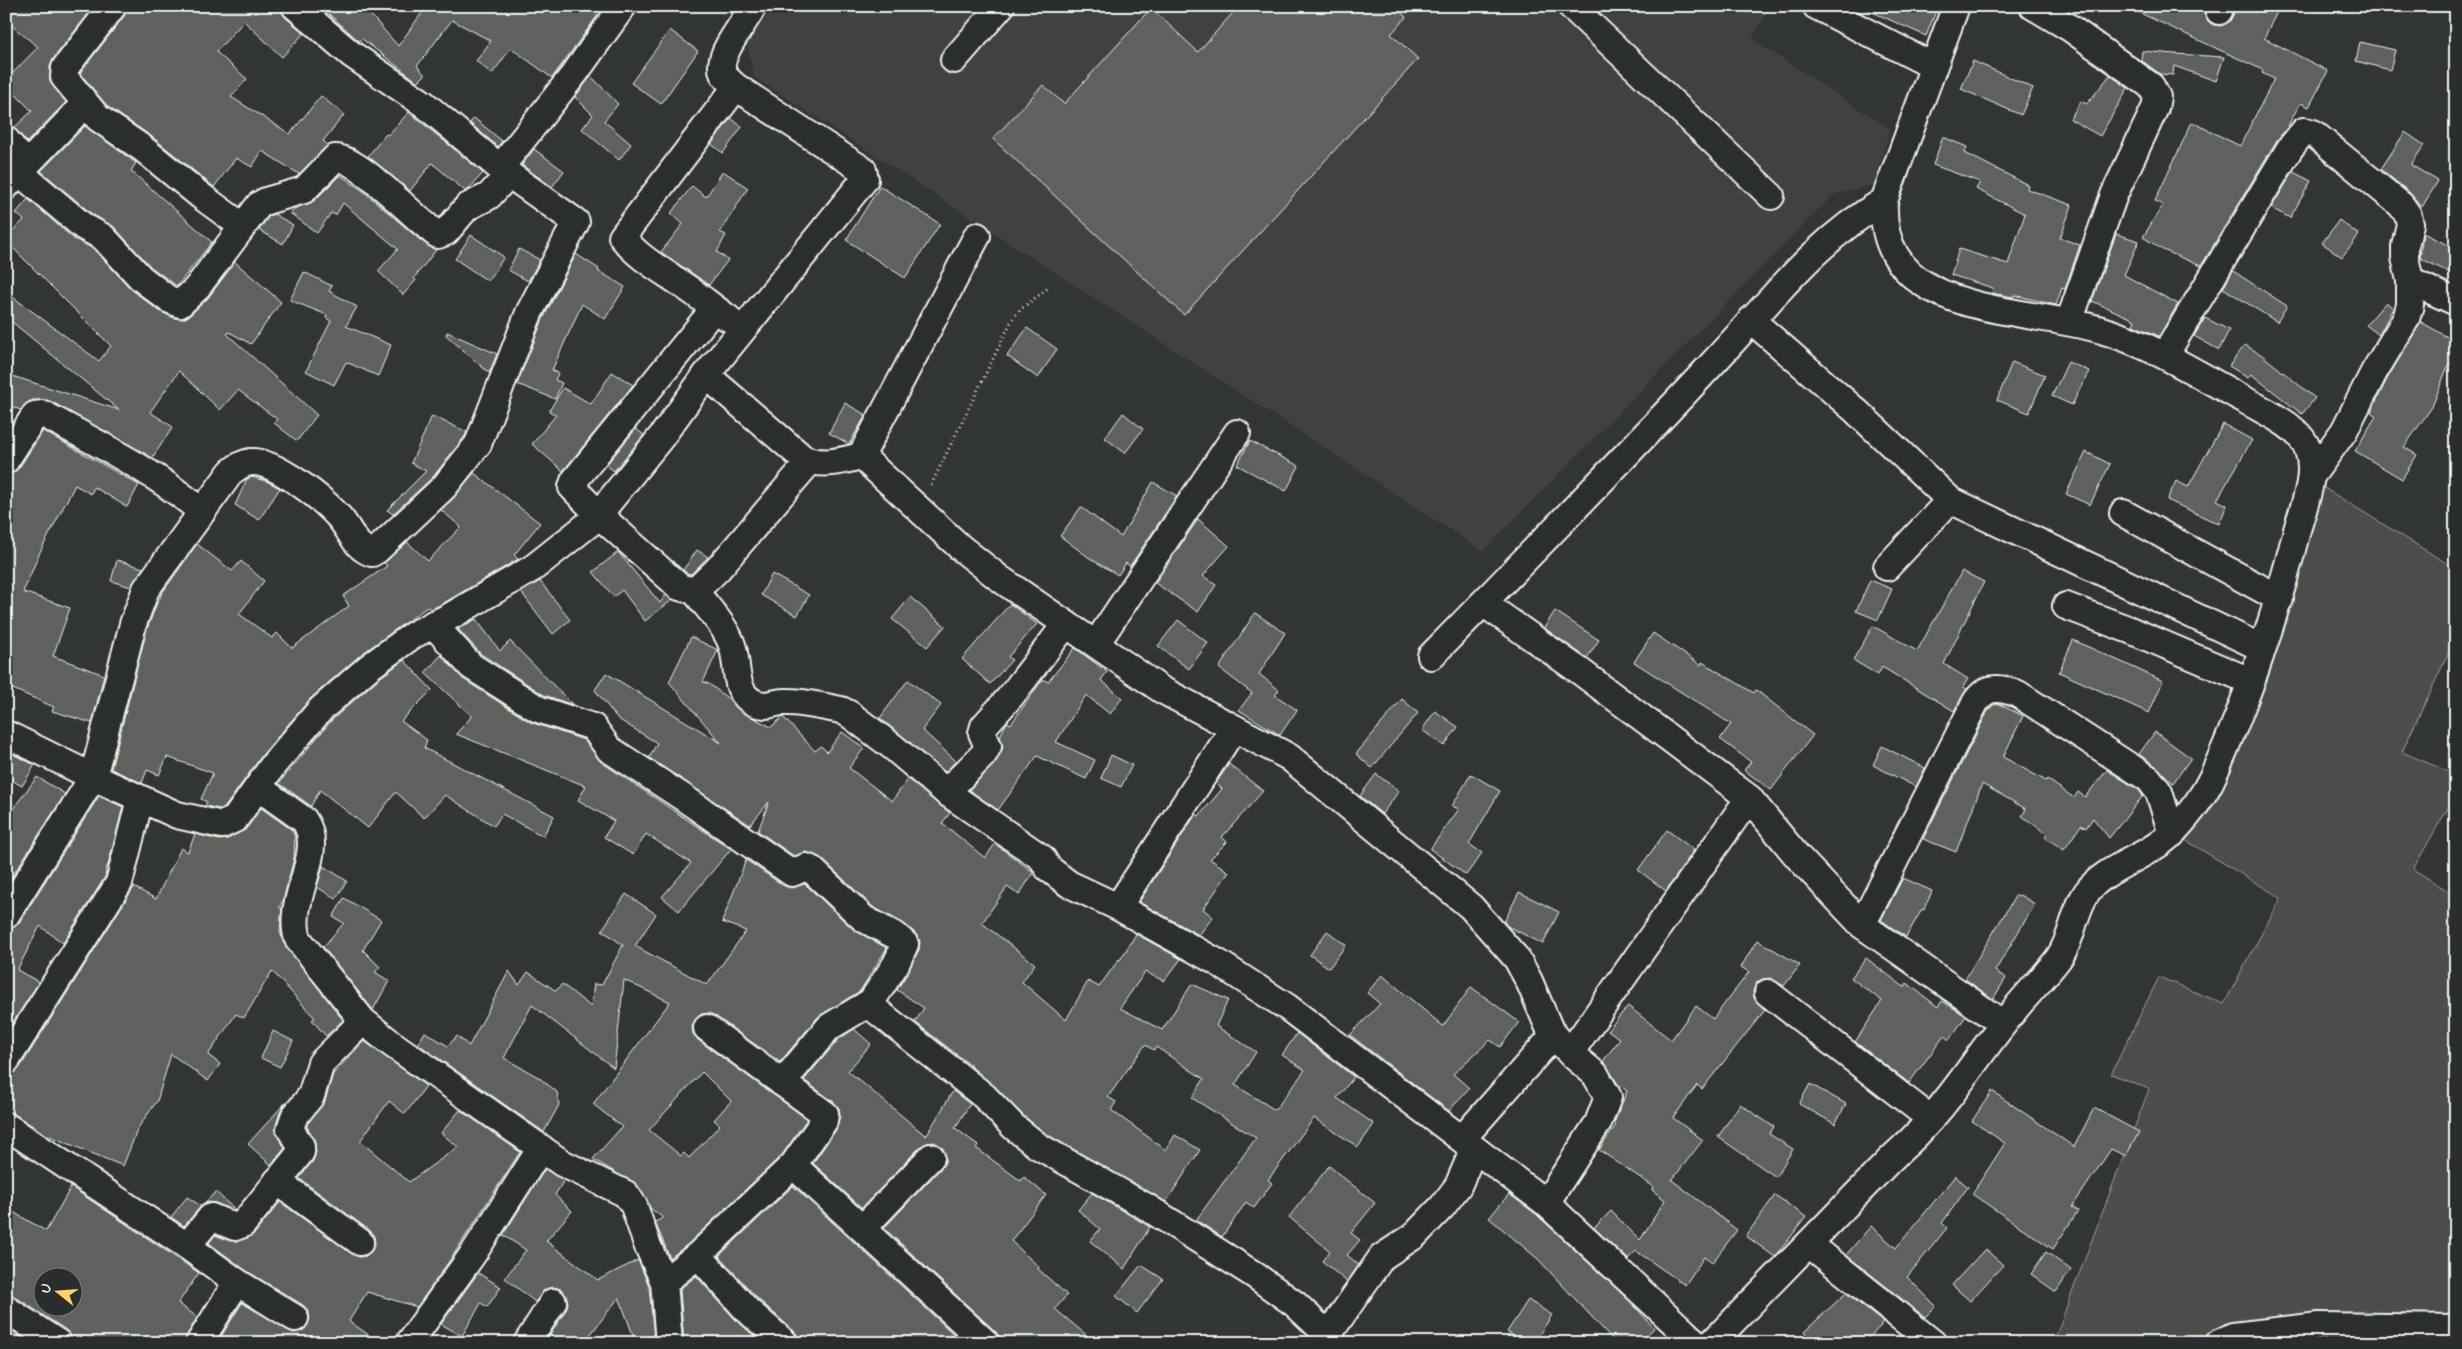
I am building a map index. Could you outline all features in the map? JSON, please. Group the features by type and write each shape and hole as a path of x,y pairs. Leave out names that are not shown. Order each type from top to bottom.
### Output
{"street":[{"path":"6,916 93,778 133,624 146,589 237,467 253,462 261,463 279,471 329,508 339,517 362,547 372,553 444,487 478,444 529,313 576,222 504,171 424,104 351,54 295,6"},
{"path":"6,140 17,174 84,227 103,237 141,278 175,302 185,302 242,226 266,201 288,196 311,186 335,158 345,159 370,177 438,235 446,232 467,207 489,196 504,171 624,6"},
{"path":"6,734 93,778 140,799 177,814 222,824 235,819 274,764 321,709 369,667 412,635 533,568 599,514 662,436 706,375 744,331 866,179 864,170 736,87 726,77 722,64 727,46 740,31 752,6"},
{"path":"954,60 1001,6"},
{"path":"1571,6 1771,196"},
{"path":"1816,6 1933,66"},
{"path":"1956,6 1884,201 1883,228 1888,245 1906,272 1945,295 1970,303 2069,322 2100,330 2165,355 2272,416 2295,432 2307,446 2312,475"},
{"path":"2033,6 2070,28 2138,76 2151,86 2157,97 2155,108 2114,195 2069,322"},
{"path":"103,10 64,72 64,77 98,118 142,148 201,196 242,226"},
{"path":"736,87 622,237 633,250 650,264 690,289 744,331"},
{"path":"17,174 85,104"},
{"path":"1712,1343 1931,1119 1980,1058 2003,1024 2064,950 2084,896 2092,886 2146,853 2172,834 2192,809 2210,781 2250,681 2280,598 2312,475 2344,430 2374,372 2406,319 2410,305 2410,281 2405,257 2410,224 2408,215 2400,205 2313,134 2304,131 2290,148 2165,355"},
{"path":"1431,656 1713,363 1750,320 1844,226 1884,201"},
{"path":"706,375 792,450 810,461 832,463 861,456 977,236"},
{"path":"2410,281 2456,302"},
{"path":"714,309 574,481 572,487 679,587 695,591 726,633 733,646 741,689 750,699 754,702 771,706 784,702 841,710 893,747 946,792 1042,858 1048,868 1069,884 1118,907 1217,962 1287,1007 1546,1203 1696,1343"},
{"path":"1750,320 1856,411 1950,500 2262,648"},
{"path":"6,460 35,415 43,414 114,452 171,486 202,512"},
{"path":"1096,644 1237,433"},
{"path":"861,456 920,508 961,548 999,578 1162,690 1289,757 1471,907 1516,959 1562,1044 1595,1074 1608,1097 1598,1123 1546,1203"},
{"path":"695,591 717,570 810,461"},
{"path":"1887,567 1950,500"},
{"path":"2123,514 2280,598"},
{"path":"1483,603 1581,672 1749,798 1797,856 1862,925 2003,1024"},
{"path":"2066,606 2130,630 2250,681"},
{"path":"433,624 471,666 538,709 593,727 609,749 684,798 792,873 808,867 864,919 896,936 905,944 882,986 868,1004 829,1027 782,1083"},
{"path":"946,792 987,751 988,742 982,733 984,726 1011,696 1066,624"},
{"path":"1862,925 1975,703 1980,695 1990,689 2001,688 2018,694 2149,779 2159,792 2172,834"},
{"path":"1118,907 1234,728"},
{"path":"258,787 304,820 308,826 311,850 295,908 298,939 363,1022 562,1164 626,1194 634,1206 646,1244 664,1282 668,1343"},
{"path":"868,1004 984,1096 1014,1127 1038,1146 1145,1206 1253,1274 1295,1304 1331,1339 1382,1257 1414,1236 1442,1207 1458,1186 1468,1144 1562,1044 1749,798"},
{"path":"6,1061 82,939 113,895 119,883 140,799"},
{"path":"1768,993 1931,1119"},
{"path":"187,1246 211,1217 235,1227 243,1224 301,1152 301,1146 291,1131 294,1117 311,1096 321,1063 363,1022"},
{"path":"664,1282 698,1255 794,1165 824,1121 824,1114 707,1028"},
{"path":"6,1126 187,1246 236,1282 295,1318"},
{"path":"409,1343 473,1254 541,1148"},
{"path":"863,1228 931,1158"},
{"path":"794,1165 986,1343"},
{"path":"278,1181 360,1242"},
{"path":"1809,1244 1933,1343"},
{"path":"698,1255 746,1309 785,1343"},
{"path":"199,1343 236,1282"},
{"path":"527,1343 553,1302"},
{"path":"6,1309 58,1343"},
{"path":"2218,1343 2233,1336 2319,1326 2456,1328"}],"path":[{"path":"920,508 1013,318 1021,309 1048,288"}],"shaded area":[{"path":"771,6 1770,6 1752,39 1890,129 1874,185 1834,194 1483,551 754,77 747,42"},
{"path":"2316,483 2456,569 2456,637 2402,752 2456,775 2456,794 2413,869 2456,896 2456,1343 2053,1343 2149,1089 2111,1074 2159,977 2224,1004 2281,898 2180,837"}],"building":[{"path":"16,6 81,6 89,13 53,59 50,66 50,82 66,102 27,142 14,128 32,111 6,85 6,80 38,47 6,21"},
{"path":"128,6 280,6 285,17 304,33 282,57 244,21 216,52 247,79 231,97 290,134 321,96 344,115 323,141 328,145 299,174 262,151 252,167 236,158 214,187 151,136 108,107 80,73 125,15"},
{"path":"320,6 363,6 398,46 427,6 582,6 598,15 552,78 511,48 492,74 476,61 491,41 452,20 417,66 425,75 418,82 362,39 359,41"},
{"path":"1239,6 1394,6 1406,17 1391,34 1418,59 1184,315 993,139 1043,85 1064,104 1151,8 1198,52"},
{"path":"1859,6 1938,6 1926,36"},
{"path":"2125,6 2190,6 2204,13 2207,20 2213,25 2221,26 2229,22 2236,6 2280,6 2264,38 2328,71 2309,107 2300,103 2287,128 2277,140 2201,266 2163,250 2143,237 2163,205 2155,201 2192,122 2240,146 2274,79 2262,73 2263,70"},
{"path":"670,30 698,51 661,104 631,83"},
{"path":"2360,42 2395,50 2390,70 2356,61"},
{"path":"2142,51 2224,57 2216,81 2174,66 2173,75 2160,74 2141,60"},
{"path":"1973,61 2033,88 2021,115 1961,89"},
{"path":"2110,75 2128,88 2100,136 2070,119 2081,101 2087,104"},
{"path":"591,76 618,104 604,121 631,144 619,160 582,129 593,115 575,97"},
{"path":"409,112 483,173 469,189 465,191 432,163 410,191 368,156 386,134 388,135"},
{"path":"474,118 502,141 498,147 470,123"},
{"path":"731,118 742,127 723,153 711,144"},
{"path":"85,126 136,163 131,171 212,242 177,286 151,267 114,227 92,214 41,171"},
{"path":"2405,132 2424,145 2411,165 2438,181 2422,207 2410,193 2381,169"},
{"path":"1943,137 1967,147 1965,153 2028,185 2027,189 2072,205 2060,238 2080,245 2065,289 2062,288 2056,305 2014,295 2014,297 1992,293 1993,288 1951,275 1959,249 2008,264 2025,214 1976,189 1980,182 1933,165"},
{"path":"534,149 564,171 552,187 522,165"},
{"path":"723,171 748,188 720,232 726,235 717,252 728,260 709,285 661,252 683,224 671,213 692,186 706,197"},
{"path":"2293,172 2311,181 2290,218 2271,208"},
{"path":"340,175 362,190 419,239 436,250 414,278 416,280 403,295 378,271 398,249 343,203 336,215 331,213 317,233 290,213 294,209 315,200"},
{"path":"880,186 940,224 905,278 846,240"},
{"path":"28,199 74,239 94,249 132,290 159,311 174,318 183,319 190,315 208,298 235,262 281,302 251,344 229,332 227,334 317,415 297,441 274,423 277,419 238,390 220,410 179,371 150,412 173,427 152,458 50,401 33,400 27,403 21,410 6,405 6,374 119,410 6,317 6,292 99,361 111,346 6,241 6,237 24,220 16,213"},
{"path":"274,214 293,225 283,244 259,230 269,216"},
{"path":"2339,220 2359,235 2342,257 2322,243"},
{"path":"2423,233 2456,249 2456,276 2420,258"},
{"path":"2116,234 2139,241 2124,275 2178,304 2159,336 2133,325 2135,320 2092,301"},
{"path":"471,235 504,257 488,281 455,259"},
{"path":"519,249 540,260 528,281 508,270"},
{"path":"576,254 599,269 598,271 625,287 605,319 582,304 552,370 558,373 555,380 562,383 555,399 517,384 543,319"},
{"path":"2233,271 2287,306 2277,322 2223,288"},
{"path":"304,272 332,286 329,291 357,307 346,326 391,345 378,376 346,362 334,385 306,371 331,321 326,318 327,315 290,300"},
{"path":"2386,302 2393,308 2379,335 2366,325"},
{"path":"2205,318 2229,330 2219,350 2194,336"},
{"path":"2421,322 2456,342 2456,366 2449,363 2432,407 2404,447 2417,455 2402,479 2355,451 2376,416 2371,412 2387,379"},
{"path":"1027,328 1057,349 1038,378 1007,356"},
{"path":"447,332 497,354 489,373 446,335"},
{"path":"2245,345 2262,355 2315,398 2302,414 2251,374 2248,378 2229,366"},
{"path":"2012,362 2045,375 2029,413 1997,400"},
{"path":"2068,362 2089,371 2072,405 2052,396"},
{"path":"612,372 633,385 563,471 532,444 556,415 549,411 563,388 591,404"},
{"path":"845,403 866,415 849,444 829,433"},
{"path":"1123,413 1143,429 1125,453 1105,438"},
{"path":"432,416 467,432 433,477 393,514 387,510 426,471 411,463"},
{"path":"2223,424 2252,440 2217,500 2227,505 2219,524 2167,500 2176,481 2188,487"},
{"path":"636,429 644,435 614,471 606,465"},
{"path":"43,431 139,485 127,507 94,487 91,494 75,485 40,552 23,592 70,608 53,656 104,675 92,723 52,711 54,707 6,686 6,480 9,474 19,468"},
{"path":"1250,441 1299,466 1286,491 1237,465"},
{"path":"2086,452 2110,464 2090,505 2066,494"},
{"path":"474,473 540,523 514,555 518,559 442,604 431,609 427,607 359,656 310,699 263,754 225,807 220,809 205,806 207,802 201,799 213,773 167,757 159,775 147,770 142,783 111,769 147,629 160,596 197,544 232,571 241,561 264,581 239,614 272,638 277,633 292,648 349,606 343,596 387,566 384,563 407,542 428,561 461,527 441,510"},
{"path":"251,477 266,481 280,488 259,520 235,505 247,479"},
{"path":"1153,482 1177,496 1130,566 1126,563 1118,575 1091,559 1060,536 1081,507 1121,537"},
{"path":"1198,519 1229,546 1203,576 1216,585 1198,612 1155,583"},
{"path":"697,550 708,557 691,574 687,573 683,570"},
{"path":"618,552 660,603 666,595 672,600 645,621 622,590 614,597 593,572"},
{"path":"117,560 143,568 131,587 111,581"},
{"path":"1962,571 1984,582 1944,664 1968,679 1963,687 1967,689 1954,711 1882,667 1878,675 1853,660 1873,626 1917,651"},
{"path":"772,574 809,595 797,616 761,595"},
{"path":"1870,580 1892,589 1878,620 1856,611"},
{"path":"540,581 570,620 553,634 521,592"},
{"path":"910,597 945,626 927,647 892,619"},
{"path":"1010,604 1037,624 1008,657 1012,660 990,684 962,659"},
{"path":"1555,611 1599,640 1587,658 1544,628"},
{"path":"1255,613 1285,633 1259,674 1279,690 1275,695 1297,710 1280,735 1239,710 1252,693 1219,668"},
{"path":"476,619 500,651 510,641 573,705 544,695 481,654 458,629"},
{"path":"1178,620 1208,643 1189,669 1158,646"},
{"path":"1653,633 1701,665 1702,662 1754,693 1756,690 1813,735 1771,790 1744,770 1751,762 1720,739 1731,724 1634,662"},
{"path":"691,637 718,650 703,682 709,684 730,700 740,711 771,727 783,717 815,751 821,746 827,752 842,732 864,748 849,768 892,801 908,779 950,813 942,823 985,858 995,844 1032,871 1033,873 1019,895 1007,887 982,923 1035,964 1022,982 1066,1020 1088,981 1099,987 1120,960 1136,934 1181,959 1164,981 1145,972 1120,1008 1162,1030 1192,984 1228,1000 1216,1026 1256,1052 1235,1085 1275,1110 1305,1070 1282,1055 1297,1033 1354,1077 1337,1098 1374,1124 1358,1147 1314,1118 1268,1180 1272,1183 1254,1208 1246,1202 1222,1237 1196,1220 1256,1138 1192,1098 1204,1079 1156,1047 1154,1050 1145,1045 1108,1097 1116,1102 1111,1110 1166,1150 1175,1135 1200,1150 1166,1202 1046,1134 969,1064 915,1022 924,1008 897,990 919,950 920,941 915,933 903,923 873,907 821,858 806,852 794,856 758,831 769,802 750,825 649,758 657,743 618,719 595,690 606,673 721,743 669,682"},
{"path":"2073,640 2163,681 2149,713 2059,672"},
{"path":"1075,648 1107,672 1101,680 1122,698 1110,714 1086,695 1056,742 1095,760 1086,779 1037,756 998,810 969,790 996,762 1003,747 1000,736 1007,722 1011,724 1043,679 1048,682"},
{"path":"441,655 463,679 530,722 584,740 601,762 731,849 679,911 662,897 691,863 646,834 633,855 604,837 614,821 578,800 586,786 456,734 472,716 425,673"},
{"path":"404,660 432,690 401,721 427,740 424,748 554,816 543,836 502,814 494,826 445,795 424,818 396,792 368,828 320,790 311,806 279,783 332,720 378,679"},
{"path":"908,680 941,705 922,730 956,761 945,772 880,718"},
{"path":"1402,699 1418,713 1372,768 1356,754"},
{"path":"1999,704 2023,716 2003,757 2046,781 2047,779 2074,798 2078,792 2085,797 2107,770 2139,790 2143,796 2109,838 2093,818 2086,828 2081,825 2064,850 2045,837 2047,834 2022,816 2026,809 1982,784 1956,852 1923,839 1988,711 1993,705"},
{"path":"1435,711 1458,727 1444,746 1422,730"},
{"path":"2155,732 2191,758 2173,783 2157,767 2139,754"},
{"path":"1882,746 1925,768 1916,787 1873,765"},
{"path":"6,751 35,765 22,786 6,777"},
{"path":"1111,755 1132,765 1121,787 1101,778"},
{"path":"1229,764 1263,791 1222,837 1227,842 1210,859 1229,872 1203,909 1213,917 1199,935 1139,902 1196,814 1199,816 1222,789 1216,783"},
{"path":"1376,774 1399,791 1382,814 1360,796"},
{"path":"1471,774 1500,791 1469,844 1482,853 1466,875 1430,849 1459,809 1452,806"},
{"path":"37,777 65,794 6,886 6,818"},
{"path":"99,796 123,807 108,865 105,870 105,877 63,943 40,926 17,970 39,982 6,1033 6,930 13,928 19,923"},
{"path":"261,808 292,830 295,837 294,858 283,901 279,907 282,909 280,931 283,942 343,1020 326,1036 312,1020 315,1018 272,971 244,1018 236,1014 208,1055 220,1064 208,1081 171,1054 157,1101 138,1128 123,1166 45,1134 6,1111 6,1076 13,1074 19,1069 134,887 156,899 181,848 188,852 195,834 219,840 228,839 247,828"},
{"path":"1667,830 1694,850 1666,891 1638,870"},
{"path":"746,860 784,886 791,888 805,884 854,930 887,948 860,991 818,1017 780,1062 709,1013 701,1014 695,1020 692,1026 693,1034 698,1040 807,1119 782,1155 688,1244 670,1258 655,1222 663,1218 650,1208 638,1186 593,1159 622,1127 593,1104 670,1002 624,980 614,1068 532,1005 504,1058 538,1077 557,1092 559,1105 544,1132 418,1044 425,1032 448,1046 457,1036 469,1046 509,971 519,985 528,972 556,991 562,984 591,1007 594,984 602,985 623,945 602,930 626,894 656,914 635,946 707,985 746,931 722,922","holes":["702,1072 731,1101 714,1120 720,1125 689,1158 684,1153 681,1156 649,1130"]},
{"path":"323,866 347,881 336,899 317,887"},
{"path":"1903,878 1932,891 1924,910 1922,909 1906,937 1881,920"},
{"path":"1519,892 1559,912 1543,944 1507,926 1504,922"},
{"path":"2016,895 2020,895 2035,904 1995,971 2006,978 1993,999 1965,979"},
{"path":"344,898 381,920 363,950 380,967 375,972 389,981 373,1010 323,947 344,923 333,917"},
{"path":"1327,931 1346,945 1329,968 1310,955"},
{"path":"1757,940 1800,965 1784,986 1770,978 1762,979 1756,983 1753,991 1754,998 1765,1010 1702,1089 1697,1085 1673,1118 1703,1140 1672,1180 1737,1230 1712,1263 1704,1257 1685,1285 1636,1251 1628,1259 1594,1228 1611,1211 1640,1240 1665,1200 1652,1190 1654,1187 1599,1150 1616,1125 1614,1123 1627,1091 1618,1084 1603,1061 1620,1039 1608,1030 1628,1006 1671,1040 1696,1006 1713,1019 1749,972 1741,967"},
{"path":"1866,958 1904,987 1907,983 1938,1007 1942,1001 1966,1016 1949,1040 1944,1036 1909,1083 1855,1042 1882,1001 1851,978"},
{"path":"1382,975 1443,1026 1471,987 1519,1022 1500,1047 1490,1040 1453,1074 1469,1088 1449,1111 1350,1035 1380,1004 1367,993"},
{"path":"854,1029 871,1044 848,1071 926,1136 953,1091 970,1104 955,1128 978,1145 976,1148 1021,1181 1024,1177 1046,1195 1011,1241 1067,1295 1055,1309 1096,1343 1003,1343 996,1332 884,1228 942,1167 946,1160 941,1146 934,1142 921,1146 862,1208 813,1163 836,1130 840,1116 839,1108 834,1102 804,1080 839,1039"},
{"path":"273,1031 293,1041 280,1067 261,1058"},
{"path":"364,1041 426,1086 405,1114 389,1101 360,1141 409,1182 458,1147 441,1133 460,1110 520,1152 417,1307 367,1292 349,1321 380,1343 217,1343 242,1303 294,1333 302,1331 307,1326 310,1318 308,1311 303,1305 245,1270 209,1243 215,1235 230,1241 248,1238 255,1233 280,1202 352,1254 359,1257 366,1256 372,1250 375,1243 374,1236 369,1230 299,1178 313,1161 316,1152 314,1138 307,1124 325,1101 333,1074"},
{"path":"1810,1084 1846,1104 1835,1124 1799,1104"},
{"path":"1992,1091 2074,1147 2094,1108 2139,1132 2126,1156 2111,1149 2072,1207 2078,1211 2053,1249 1972,1194 2005,1143 1972,1121"},
{"path":"285,1103 280,1112 275,1130 285,1148 271,1165 248,1144"},
{"path":"1740,1104 1774,1127 1769,1134 1793,1149 1776,1177 1718,1137"},
{"path":"1329,1166 1375,1203 1351,1233 1360,1240 1347,1255 1359,1265 1347,1282 1322,1261 1330,1251 1289,1217"},
{"path":"545,1169 564,1180 555,1195 572,1211 546,1241 598,1280 638,1260 649,1286 654,1338 636,1343 619,1297 584,1343 545,1343 566,1310 568,1303 566,1296 561,1289 553,1287 546,1289 535,1302 505,1278 526,1250 503,1235"},
{"path":"1955,1176 1968,1187 1942,1223 1947,1228 1907,1277 1936,1306 1925,1317 1846,1255 1871,1226 1896,1248"},
{"path":"793,1186 960,1340 958,1343 800,1343 795,1332 757,1298 719,1256"},
{"path":"71,1187 199,1273 178,1303 197,1317 184,1343 73,1343 71,1336 66,1330 45,1316 82,1316 82,1266 32,1266 32,1308 14,1296 6,1294 6,1208 46,1231"},
{"path":"216,1192 235,1211 216,1203 208,1202 202,1205"},
{"path":"1092,1193 1150,1227 1124,1269 1090,1241 1100,1229 1078,1210"},
{"path":"1509,1194 1536,1214 1632,1303 1654,1328 1639,1343 1616,1343 1538,1259 1489,1218"},
{"path":"1775,1195 1806,1217 1775,1257 1746,1236"},
{"path":"187,1197 201,1206 184,1226 171,1217"},
{"path":"1985,1249 2003,1265 1970,1301 1952,1285"},
{"path":"2046,1252 2071,1270 2056,1292 2031,1274"},
{"path":"1141,1265 1163,1279 1137,1313 1116,1296"},
{"path":"478,1273 501,1287 487,1307 481,1303 462,1336 441,1324"},
{"path":"696,1276 735,1319 762,1343 684,1343 680,1289"},
{"path":"1846,1293 1884,1323 1863,1343 1815,1343 1804,1332"},
{"path":"1528,1300 1552,1315 1534,1343 1523,1343 1507,1332"},
{"path":"6,1327 30,1343 6,1343"}]}
